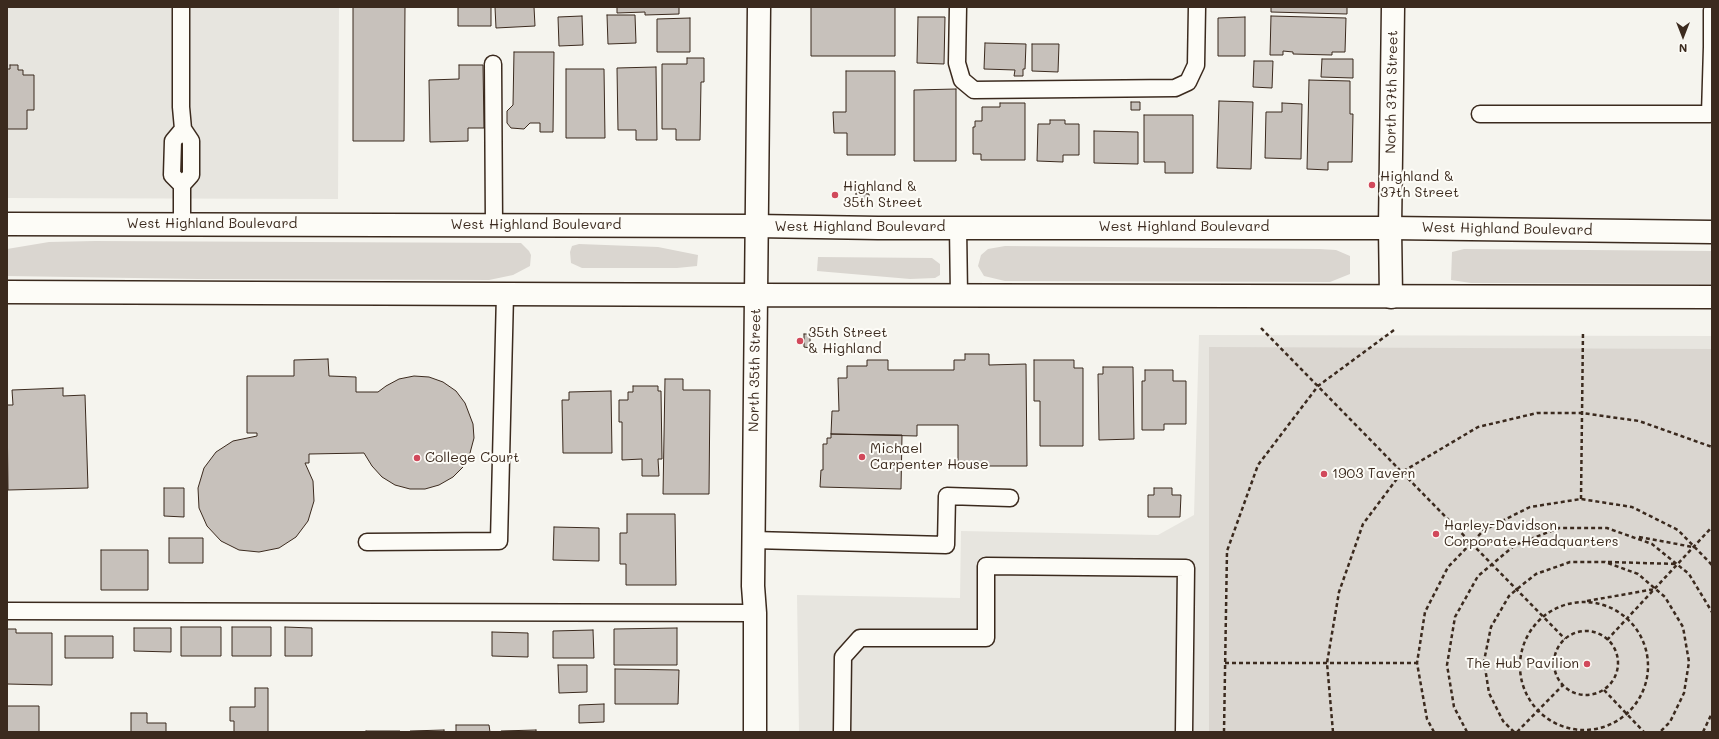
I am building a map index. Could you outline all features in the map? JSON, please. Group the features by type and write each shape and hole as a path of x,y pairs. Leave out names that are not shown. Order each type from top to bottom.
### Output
{"main road":[{"name":"North 35th Street","path":"755,732 755,613 753,586 753,540 758,7"},
{"name":"North 37th Street","path":"1391,297 1390,228 1393,7"},
{"name":"West Highland Boulevard","path":"7,224 756,226 878,228 1390,228 1712,232"},
{"path":"7,292 1712,297"}],"lane":[{"path":"181,7 181,107 183,129 173,141 172,175 182,185 182,224"},
{"path":"958,7 956,63 962,80 974,90 1175,88 1188,82 1196,65 1197,7"},
{"path":"1480,114 1710,114 1712,10"},
{"path":"493,64 494,225"},
{"path":"958,227 959,295"},
{"path":"367,542 498,541 505,294"},
{"path":"753,540 946,544 947,496 1010,498"},
{"path":"842,732 843,657 860,638 986,638 986,566 1186,568 1184,732"},
{"path":"7,611 755,613"}],"path":[{"path":"1261,328 1565,639"},
{"path":"1224,732 1227,551 1258,465 1318,386 1394,330"},
{"path":"1581,499 1583,331"},
{"path":"1334,732 1328,663 1339,592 1363,524 1402,472 1478,427 1537,413 1582,413 1639,421 1712,447"},
{"path":"1434,732 1427,719 1417,663 1425,612 1448,566 1484,530 1530,507 1581,499 1632,507 1678,530 1712,565"},
{"path":"1607,640 1712,527"},
{"path":"1467,732 1454,707 1447,665 1455,617 1478,576 1515,545 1559,528 1607,528 1631,536 1652,544 1689,574 1712,612"},
{"path":"1631,536 1694,547"},
{"path":"1514,732 1503,721 1489,693 1484,661 1491,626 1509,596 1536,574 1570,562 1678,564"},
{"path":"1605,562 1638,574 1655,588 1665,597 1683,627 1689,662 1684,693 1670,722 1660,732"},
{"path":"1584,601 1606,605 1627,619 1639,633 1647,654 1647,676 1640,697 1626,714 1607,725 1586,730 1565,727 1547,718 1533,704 1523,686 1520,666 1523,646 1532,628 1544,616 1564,605 1584,601 1655,588"},
{"path":"1581,632 1592,632 1607,640 1616,653 1618,664 1614,678 1604,690 1585,696 1575,694 1566,689 1559,682 1555,673 1554,663 1556,652 1565,639 1570,635 1581,632"},
{"path":"1225,663 1417,663"},
{"path":"1517,732 1563,685"},
{"path":"1604,690 1644,732"},
{"path":"1702,732 1712,713"}],"shaded area":[{"path":"7,7 339,7 338,199 7,198"},
{"path":"49,242 521,243 531,255 530,266 513,275 489,280 198,279 7,276 7,249"},
{"path":"579,244 658,247 698,255 697,266 677,268 582,268 571,263 570,252 572,246"},
{"path":"1005,246 1336,250 1350,256 1350,274 1330,282 1005,281 984,276 978,266 981,255 988,249"},
{"path":"1464,249 1712,251 1712,284 1471,283 1451,280 1452,252"},
{"path":"818,257 932,258 940,264 940,275 935,278 910,279 817,271"},
{"name":"Harley-Davidson Corporate Headquarters","path":"1199,335 1712,336 1712,732 799,732 797,595 960,598 961,531 1158,535 1194,515"},
{"name":"Harley-Davidson Corporate Headquarters","path":"1209,347 1712,349 1712,732 1209,732"}],"building":[{"path":"353,7 405,7 404,141 353,141"},
{"path":"458,7 491,7 491,26 458,26"},
{"path":"495,7 534,7 535,26 496,28"},
{"path":"617,7 679,7 679,14 645,15 645,12 617,13"},
{"path":"811,7 895,7 895,56 811,56"},
{"path":"1271,7 1347,7 1347,14 1271,12"},
{"path":"607,15 635,15 636,43 608,44"},
{"path":"582,16 583,45 559,46 558,17"},
{"path":"1271,16 1346,18 1345,52 1332,52 1332,55 1293,54 1293,52 1283,51 1283,55 1270,55"},
{"path":"918,17 945,17 944,64 917,63"},
{"path":"1245,17 1245,56 1218,56 1218,18"},
{"path":"690,18 690,52 657,52 657,19"},
{"path":"985,43 1026,44 1025,69 1023,69 1023,76 1014,76 1015,70 984,69"},
{"path":"1032,44 1059,44 1058,72 1032,71"},
{"path":"514,52 554,52 553,132 540,132 540,123 530,123 524,129 511,128 507,123 507,111 513,105"},
{"path":"687,58 704,58 704,82 701,82 700,140 676,140 676,129 662,129 662,64 687,64"},
{"path":"1322,59 1353,59 1353,78 1321,77"},
{"path":"1254,61 1273,61 1272,88 1253,87"},
{"path":"10,65 18,65 18,70 23,70 23,75 34,75 34,110 27,110 27,129 7,129 7,69 10,69"},
{"path":"459,65 483,65 484,128 468,128 468,141 430,142 429,80 459,79"},
{"path":"656,67 657,140 636,140 636,130 618,130 617,68"},
{"path":"566,69 604,69 605,138 566,138"},
{"path":"846,71 895,71 895,155 847,155 847,133 834,133 833,112 846,112"},
{"path":"1309,80 1350,81 1350,114 1353,114 1352,162 1328,162 1328,170 1307,169"},
{"path":"956,89 956,161 914,161 914,90"},
{"path":"1219,101 1253,102 1251,169 1217,168"},
{"path":"1131,102 1140,102 1140,110 1131,110"},
{"path":"1000,103 1025,103 1025,160 981,160 981,154 973,154 973,127 975,127 975,121 982,121 982,107 1000,107"},
{"path":"1282,103 1302,104 1301,159 1265,158 1266,112 1282,112"},
{"path":"1144,115 1193,115 1193,173 1165,173 1165,162 1144,162"},
{"path":"1050,120 1065,120 1065,124 1079,124 1079,155 1063,155 1063,162 1037,161 1038,124 1050,124"},
{"path":"1094,131 1138,132 1138,164 1094,163"},
{"path":"856,193 869,194 869,201 856,200"},
{"path":"804,334 810,334 810,348 804,347"},
{"path":"965,354 989,354 989,365 1026,364 1027,466 958,466 958,425 917,425 917,436 831,434 832,411 839,411 838,378 847,378 847,366 867,366 867,360 888,360 888,370 954,370 954,360 965,360"},
{"name":"College Court","path":"328,359 329,376 356,377 356,392 378,392 399,379 414,376 429,377 443,382 456,391 465,403 473,424 474,438 470,453 463,467 453,477 439,485 425,489 410,489 395,485 382,477 372,466 364,453 309,454 309,463 305,463 313,481 314,501 308,521 296,537 279,548 259,552 239,550 221,541 207,526 199,508 198,488 204,468 216,452 233,441 257,436 257,433 247,433 247,376 294,376 294,360"},
{"path":"1034,360 1074,360 1074,368 1083,368 1083,446 1040,446 1040,401 1034,401"},
{"path":"1103,367 1133,367 1134,439 1099,440 1098,374 1103,374"},
{"path":"1145,370 1173,370 1173,381 1186,381 1186,424 1164,424 1164,430 1142,430 1142,381 1145,381"},
{"path":"665,379 683,379 683,390 710,390 709,494 663,494"},
{"path":"633,386 658,386 658,391 661,391 662,459 658,459 659,476 642,476 642,459 622,460 622,422 619,422 619,400 628,400 628,392 633,392"},
{"path":"63,388 63,396 85,395 88,488 8,490 7,405 13,405 12,390"},
{"path":"611,391 612,453 563,453 562,400 569,400 569,392"},
{"name":"Michael Carpenter House","path":"831,434 902,435 901,489 820,487 821,470 823,470 823,444 827,444 827,438 831,438"},
{"path":"164,488 184,488 184,517 164,516"},
{"path":"1154,488 1172,488 1172,495 1181,495 1180,517 1148,517 1148,495 1154,495"},
{"path":"627,514 675,514 676,585 626,585 626,564 620,564 620,533 627,533"},
{"path":"554,527 599,528 599,561 553,560"},
{"path":"169,538 203,538 203,563 169,563"},
{"path":"101,550 148,550 148,590 101,590"},
{"path":"181,627 221,627 221,656 181,656"},
{"path":"232,627 271,627 271,656 232,656"},
{"path":"285,627 312,628 312,656 285,656"},
{"path":"134,628 171,628 171,652 134,651"},
{"path":"677,628 677,665 614,665 614,629"},
{"path":"7,629 16,629 16,633 52,633 52,685 7,684"},
{"path":"593,630 594,658 553,658 553,631"},
{"path":"492,632 528,633 528,657 492,656"},
{"path":"65,636 113,636 113,658 65,658"},
{"path":"558,665 587,665 587,692 559,693"},
{"path":"615,669 679,670 678,704 615,704"},
{"path":"255,688 268,688 268,732 234,732 234,721 230,721 230,707 255,707"},
{"path":"604,704 604,722 579,723 579,705"},
{"path":"7,706 39,706 39,732 7,732"},
{"path":"131,713 147,713 147,723 166,723 166,732 131,732"},
{"path":"456,725 489,725 490,732 456,732"},
{"path":"444,730 444,732 410,732 410,731"},
{"path":"536,730 536,732 501,732 501,731"},
{"path":"400,731 400,732 366,732"}],"place":[{"name":"Highland & 37th Street","path":"1372,185"},
{"name":"Highland & 35th Street","path":"835,195"},
{"name":"35th Street & Highland","path":"800,341"},
{"name":"Michael Carpenter House","path":"862,457"},
{"name":"College Court","path":"417,458"},
{"name":"1903 Tavern","path":"1324,474"},
{"name":"Harley-Davidson Corporate Headquarters","path":"1436,534"},
{"name":"The Hub Pavilion","path":"1587,664"}]}
